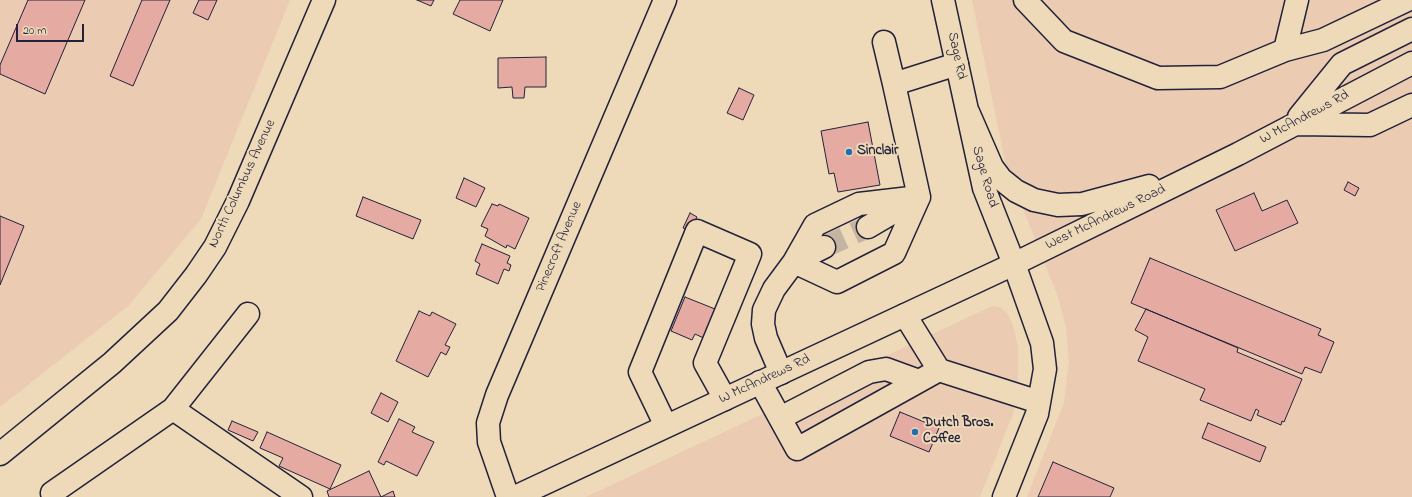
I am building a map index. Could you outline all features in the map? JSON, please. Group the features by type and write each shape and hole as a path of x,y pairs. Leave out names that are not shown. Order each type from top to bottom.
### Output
{"main road":[{"name":"North Columbus Avenue","path":"0,454 112,363 168,311 196,275 215,246 238,200 324,0"},
{"name":"Pinecroft Avenue","path":"508,497 489,442 488,423 500,388 665,0"},
{"name":"Sage Rd","path":"943,0 968,112"},
{"path":"1026,0 1064,41 1158,78 1220,77 1285,50 1323,40 1407,0"},
{"path":"1285,50 1297,0"},
{"path":"1294,124 1342,64 1412,29"},
{"path":"794,262 837,282 894,253 919,197 884,42"},
{"name":"W McAndrews Rd","path":"1198,173 1412,63"},
{"path":"894,84 957,64"},
{"path":"1294,124 1370,125 1412,106"},
{"path":"968,112 992,167 1001,179 1016,191 1034,200 1058,205 1082,204 1198,173"},
{"name":"Sage Road","path":"968,112 984,188 1014,264 1042,343 1045,369 1039,402 1026,445 1004,497"},
{"name":"West McAndrews Road","path":"1014,264 1198,173"},
{"path":"868,227 919,197"},
{"path":"781,373 766,338 763,324 764,310 774,289 794,262 815,225 859,204 919,197"},
{"path":"666,426 640,372 697,231 750,254 705,363 725,399"},
{"path":"794,262 824,247"},
{"name":"W McAndrews Rd","path":"515,497 1014,264"},
{"path":"52,493 173,409 248,314"},
{"path":"905,314 939,370 1039,402"},
{"path":"780,418 869,372 886,369 919,381"},
{"path":"760,382 797,449 939,370"},
{"path":"173,409 301,497"}],"shaded area":[{"path":"0,0 290,0 201,219 128,306 0,407"},
{"path":"972,0 1412,0 1412,497 1027,497 1064,403 1069,361 1066,327 1058,297 1006,166"},
{"path":"992,306 1000,307 1007,313 1013,325 1018,347 1018,378 1014,411 980,497 586,497"}],"building":[{"path":"28,0 85,0 45,94 0,74 0,65"},
{"path":"142,0 170,0 133,86 110,76"},
{"path":"199,0 217,0 208,20 193,13"},
{"path":"417,0 434,0 431,6"},
{"path":"460,0 503,0 490,31 453,14"},
{"path":"546,57 546,87 525,87 524,98 513,98 512,87 498,88 498,58"},
{"path":"739,88 754,95 743,120 727,113"},
{"name":"Sinclair","path":"868,122 880,185 838,192 834,173 829,174 821,131"},
{"path":"464,178 485,188 476,207 456,198"},
{"path":"1348,182 1359,188 1355,196 1344,190"},
{"path":"1254,193 1262,211 1287,200 1298,223 1235,251 1216,210"},
{"path":"363,197 421,220 413,239 356,216"},
{"path":"492,204 498,206 499,204 529,218 515,249 507,245 506,248 485,236 488,229 481,226"},
{"path":"690,213 697,217 690,231 683,228"},
{"path":"0,216 24,226 0,285"},
{"path":"482,244 510,256 507,263 511,265 509,271 504,269 498,284 476,274 480,264 475,261"},
{"path":"1150,258 1321,329 1318,335 1334,342 1321,373 1305,367 1302,374 1131,303"},
{"path":"685,297 720,311 708,340 695,334 692,340 671,331"},
{"path":"1146,309 1238,348 1237,352 1302,379 1284,422 1282,421 1281,425 1257,415 1259,411 1256,409 1251,421 1200,400 1205,389 1138,361 1148,337 1135,330"},
{"path":"419,311 430,316 432,312 456,324 445,345 450,347 446,355 441,352 428,377 396,361"},
{"path":"381,393 398,402 388,422 371,413"},
{"name":"Dutch Bros. Coffee","path":"900,412 939,428 929,452 890,436"},
{"path":"399,419 415,427 412,432 434,442 417,476 386,461 384,465 378,462"},
{"path":"232,421 258,432 253,441 228,430"},
{"path":"1208,423 1266,447 1260,462 1202,438"},
{"path":"267,432 341,465 330,489 279,466 283,458 260,448"},
{"path":"1053,462 1114,488 1110,497 1038,497"},
{"path":"369,471 381,497 329,497 327,491"},
{"path":"393,491 395,497 381,497"}],"tunnel":[{"path":"824,247 868,227"}],"place":[{"name":"Sinclair","path":"849,152"},
{"name":"Dutch Bros. Coffee","path":"915,432"}]}
